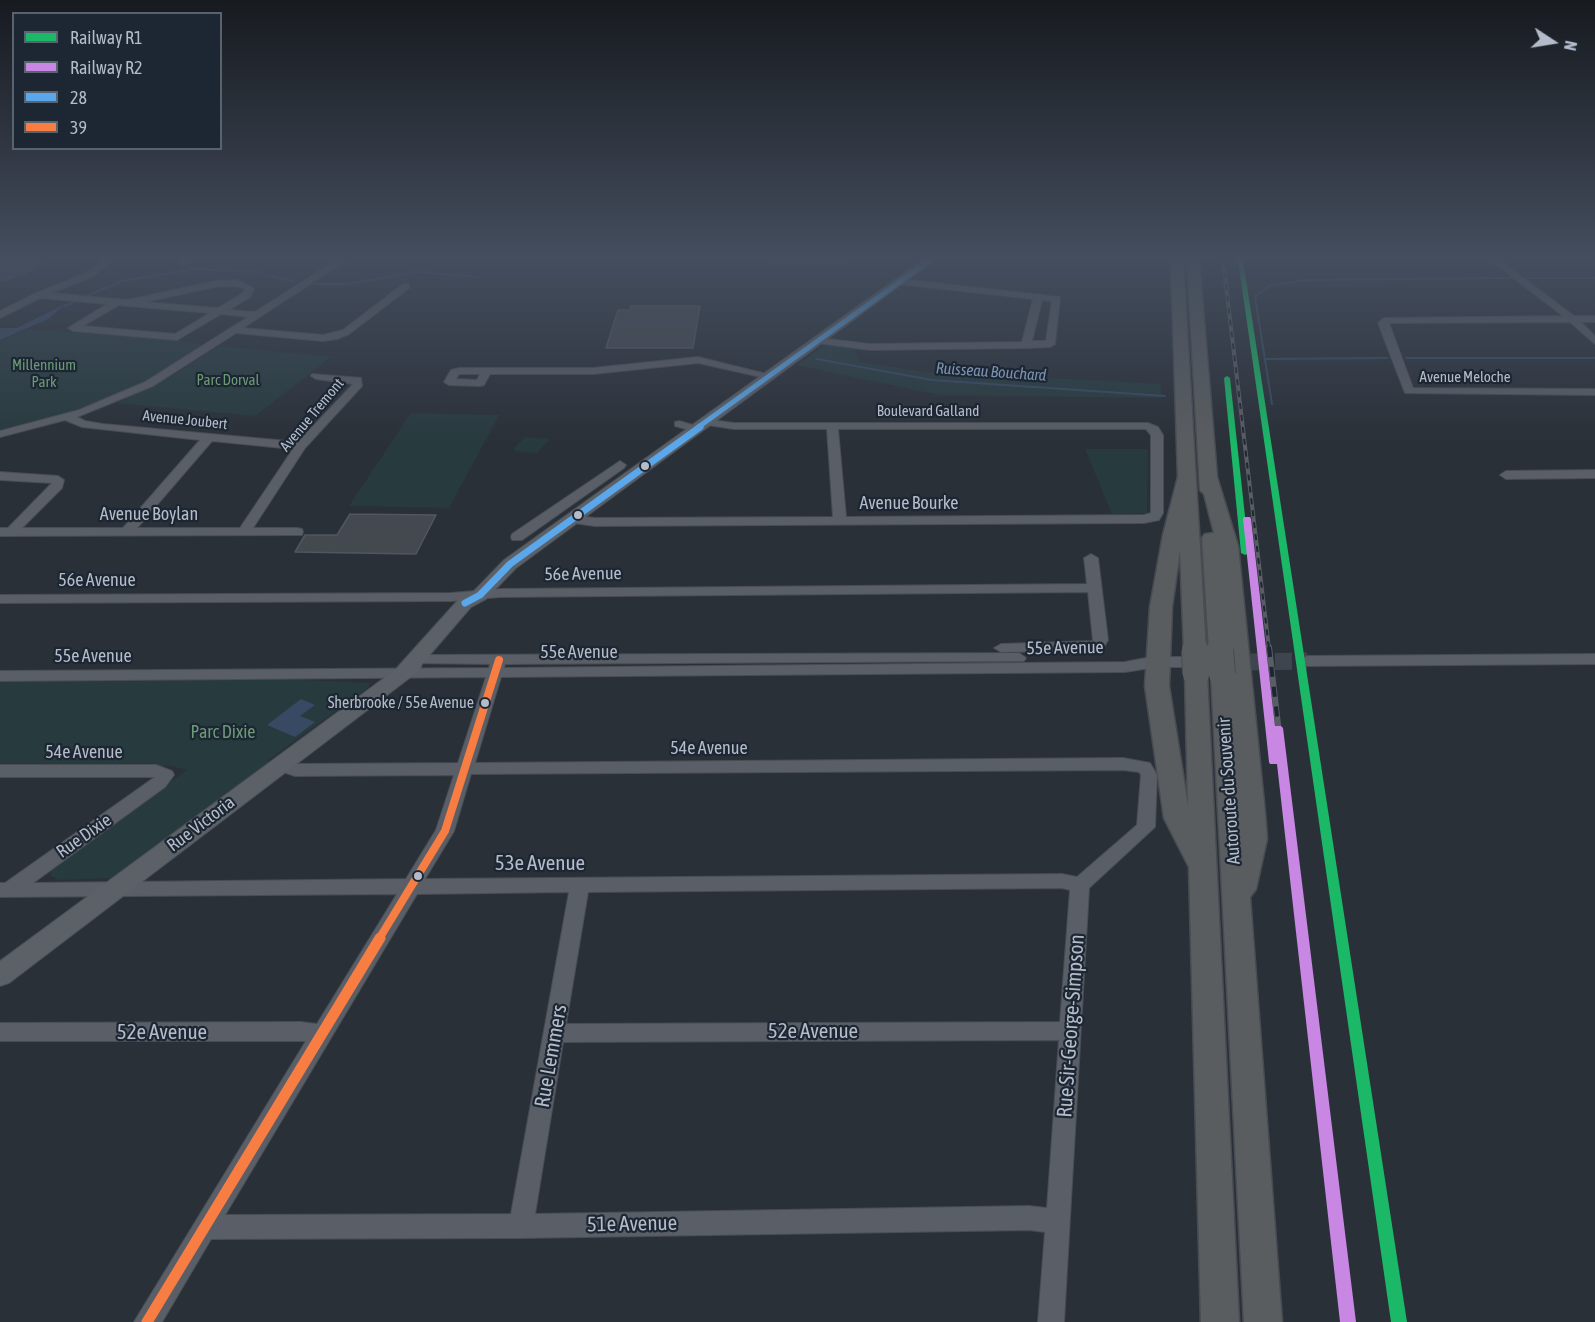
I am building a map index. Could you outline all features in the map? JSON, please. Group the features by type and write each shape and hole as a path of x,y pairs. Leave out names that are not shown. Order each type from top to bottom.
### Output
{"highway":[{"name":"Autoroute du Souvenir","path":"1180,322 1186,479 1220,662"},
{"name":"Autoroute du Souvenir","path":"1197,322 1220,662 1203,865 1220,1322"},
{"path":"1186,479 1163,594 1157,662 1160,718 1177,818 1203,865"},
{"path":"1220,662 1254,839 1236,914 1263,1322"}],"main road":[{"name":"Rue Victoria","path":"0,975 413,664 465,603 480,595 510,564 847,322"}],"street":[{"path":"85,322 73,328 172,338 201,322"},
{"path":"0,434 68,417 115,400 149,384 249,322"},
{"path":"236,330 322,338 334,337 346,332 359,322"},
{"path":"1026,345 1032,322"},
{"path":"820,341 862,347 1044,346 1051,343 1054,322"},
{"name":"Avenue Meloche","path":"1384,322 1409,391 1595,392"},
{"path":"1575,322 1595,341"},
{"path":"487,371 593,371 698,360 770,376"},
{"name":"Avenue Tremont","path":"244,532 302,446 358,384 357,380 316,376"},
{"name":"Avenue Joubert","path":"68,417 93,426 302,446"},
{"name":"Boulevard Galland","path":"679,424 700,426 1151,426"},
{"path":"832,426 840,521"},
{"name":"Avenue Bourke","path":"542,520 566,523 1152,518 1157,513 1157,435 1151,426"},
{"path":"127,532 208,438"},
{"path":"517,537 620,465"},
{"path":"1506,475 1595,474"},
{"path":"0,476 58,480 58,485 5,532"},
{"name":"Avenue Boylan","path":"5,532 297,532"},
{"path":"1091,558 1094,588"},
{"name":"55e Avenue","path":"981,657 1000,648 1097,645 1101,640 1094,588"},
{"name":"56e Avenue","path":"0,599 1094,588"},
{"name":"55e Avenue","path":"413,664 497,666 981,657 1220,662"},
{"path":"1307,661 1595,659"},
{"name":"55e Avenue","path":"0,676 413,664 1125,667 1157,662"},
{"path":"147,1322 446,831 497,666"},
{"name":"54e Avenue","path":"280,765 295,770 1139,765 1146,769 1149,775 1148,823 1143,831 1080,885"},
{"name":"54e Avenue","path":"0,771 156,771 166,775"},
{"name":"Rue Dixie","path":"3,892 159,783 166,775"},
{"name":"53e Avenue","path":"3,892 1062,880 1080,885"},
{"name":"Rue Lemmers","path":"521,1226 556,1033 579,885"},
{"name":"Rue Sir-George-Simpson","path":"1051,1322 1080,885"},
{"name":"52e Avenue","path":"0,1032 301,1031 323,1034"},
{"name":"52e Avenue","path":"556,1033 1071,1031"},
{"name":"51e Avenue","path":"206,1227 521,1226 1029,1218 1058,1221"}],"green space":[{"name":"Millennium Park","path":"29,329 174,340 205,345 158,374 108,399 55,417 0,431 0,340"},
{"path":"825,345 855,349 859,362 926,372 1161,384 1161,398 939,395 797,365"},
{"name":"Parc Dorval","path":"219,346 331,357 255,416 117,403 170,377"},
{"path":"411,413 499,415 449,508 349,506"},
{"path":"525,437 550,439 537,453 515,451 514,448"},
{"path":"1085,449 1148,449 1147,513 1112,514"},
{"name":"Parc Dixie","path":"73,678 282,679 370,683 368,688 268,760 270,763 114,878 58,880 50,875 53,866 187,770 171,766 0,766 0,680 71,681"}],"water":[{"path":"30,322 42,322 0,340 0,328 17,328"},
{"path":"301,699 315,705 300,716 315,722 295,737 267,725"}],"building":[{"path":"614,322 697,322 693,348 606,348"},
{"path":"350,514 436,515 416,554 295,552 305,535 337,535"}],"waterway":[{"name":"Ruisseau Bouchard","path":"1259,322 1272,404"},
{"path":"1265,359 1387,358"},
{"path":"1406,358 1595,358"},
{"name":"Ruisseau Bouchard","path":"817,359 932,380 1165,396"}],"tunnel":[{"path":"1250,662 1307,661"}],"railway":[{"path":"1230,322 1269,649"},
{"path":"1249,322 1298,649"},
{"path":"1269,647 1303,939"},
{"path":"1298,647 1342,939"},
{"path":"1303,938 1348,1322"},
{"path":"1341,938 1399,1322"}],"rail line":[{"name":"R1","path":"1249,322 1399,1322"},
{"name":"R1","path":"1227,378 1245,553"},
{"name":"R2","path":"1247,519 1274,762"},
{"name":"R2","path":"1278,728 1348,1322"}],"transit line":[{"name":"28","path":"465,603 480,595 510,564 845,322"},
{"name":"39","path":"147,1322 445,831 499,660"}],"place":[{"name":"Sherbrooke / 55e Avenue","path":"485,703"}]}
